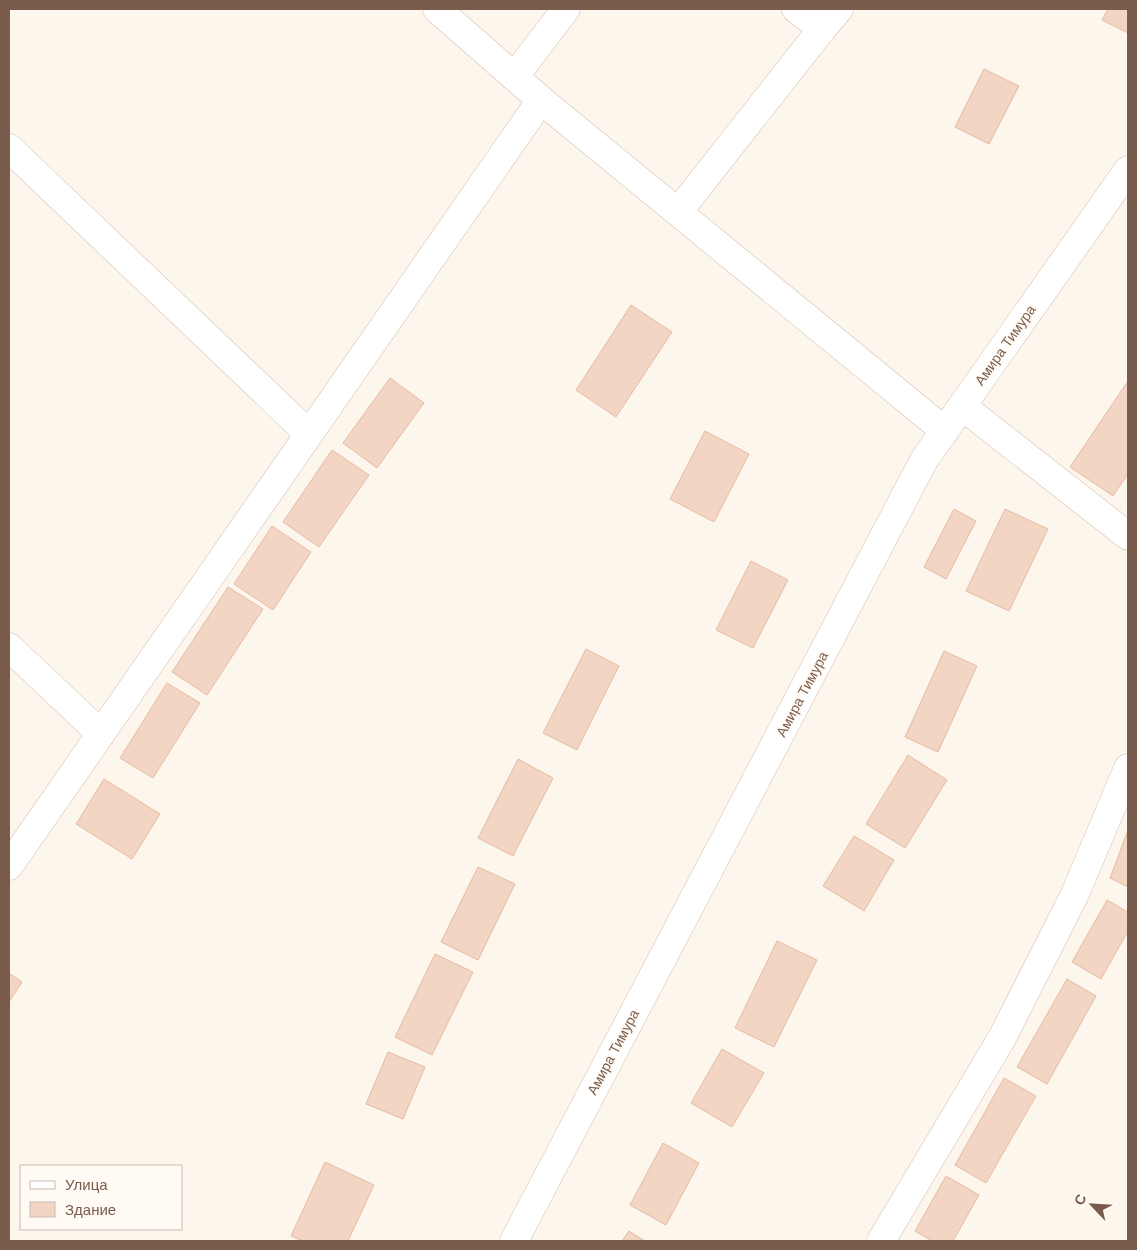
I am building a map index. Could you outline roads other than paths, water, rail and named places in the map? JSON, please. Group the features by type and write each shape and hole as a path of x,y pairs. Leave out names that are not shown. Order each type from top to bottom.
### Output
{"street":[{"path":"436,9 541,100 945,430"},
{"path":"514,77 566,9"},
{"path":"796,9 822,29"},
{"path":"678,212 839,9"},
{"path":"9,866 541,100"},
{"path":"9,148 309,434"},
{"name":"Амира Тимура","path":"514,1241 924,460 1128,170"},
{"path":"962,406 1128,536"},
{"path":"9,647 101,734"},
{"path":"881,1241 1006,1029 1075,894 1128,768"}]}
